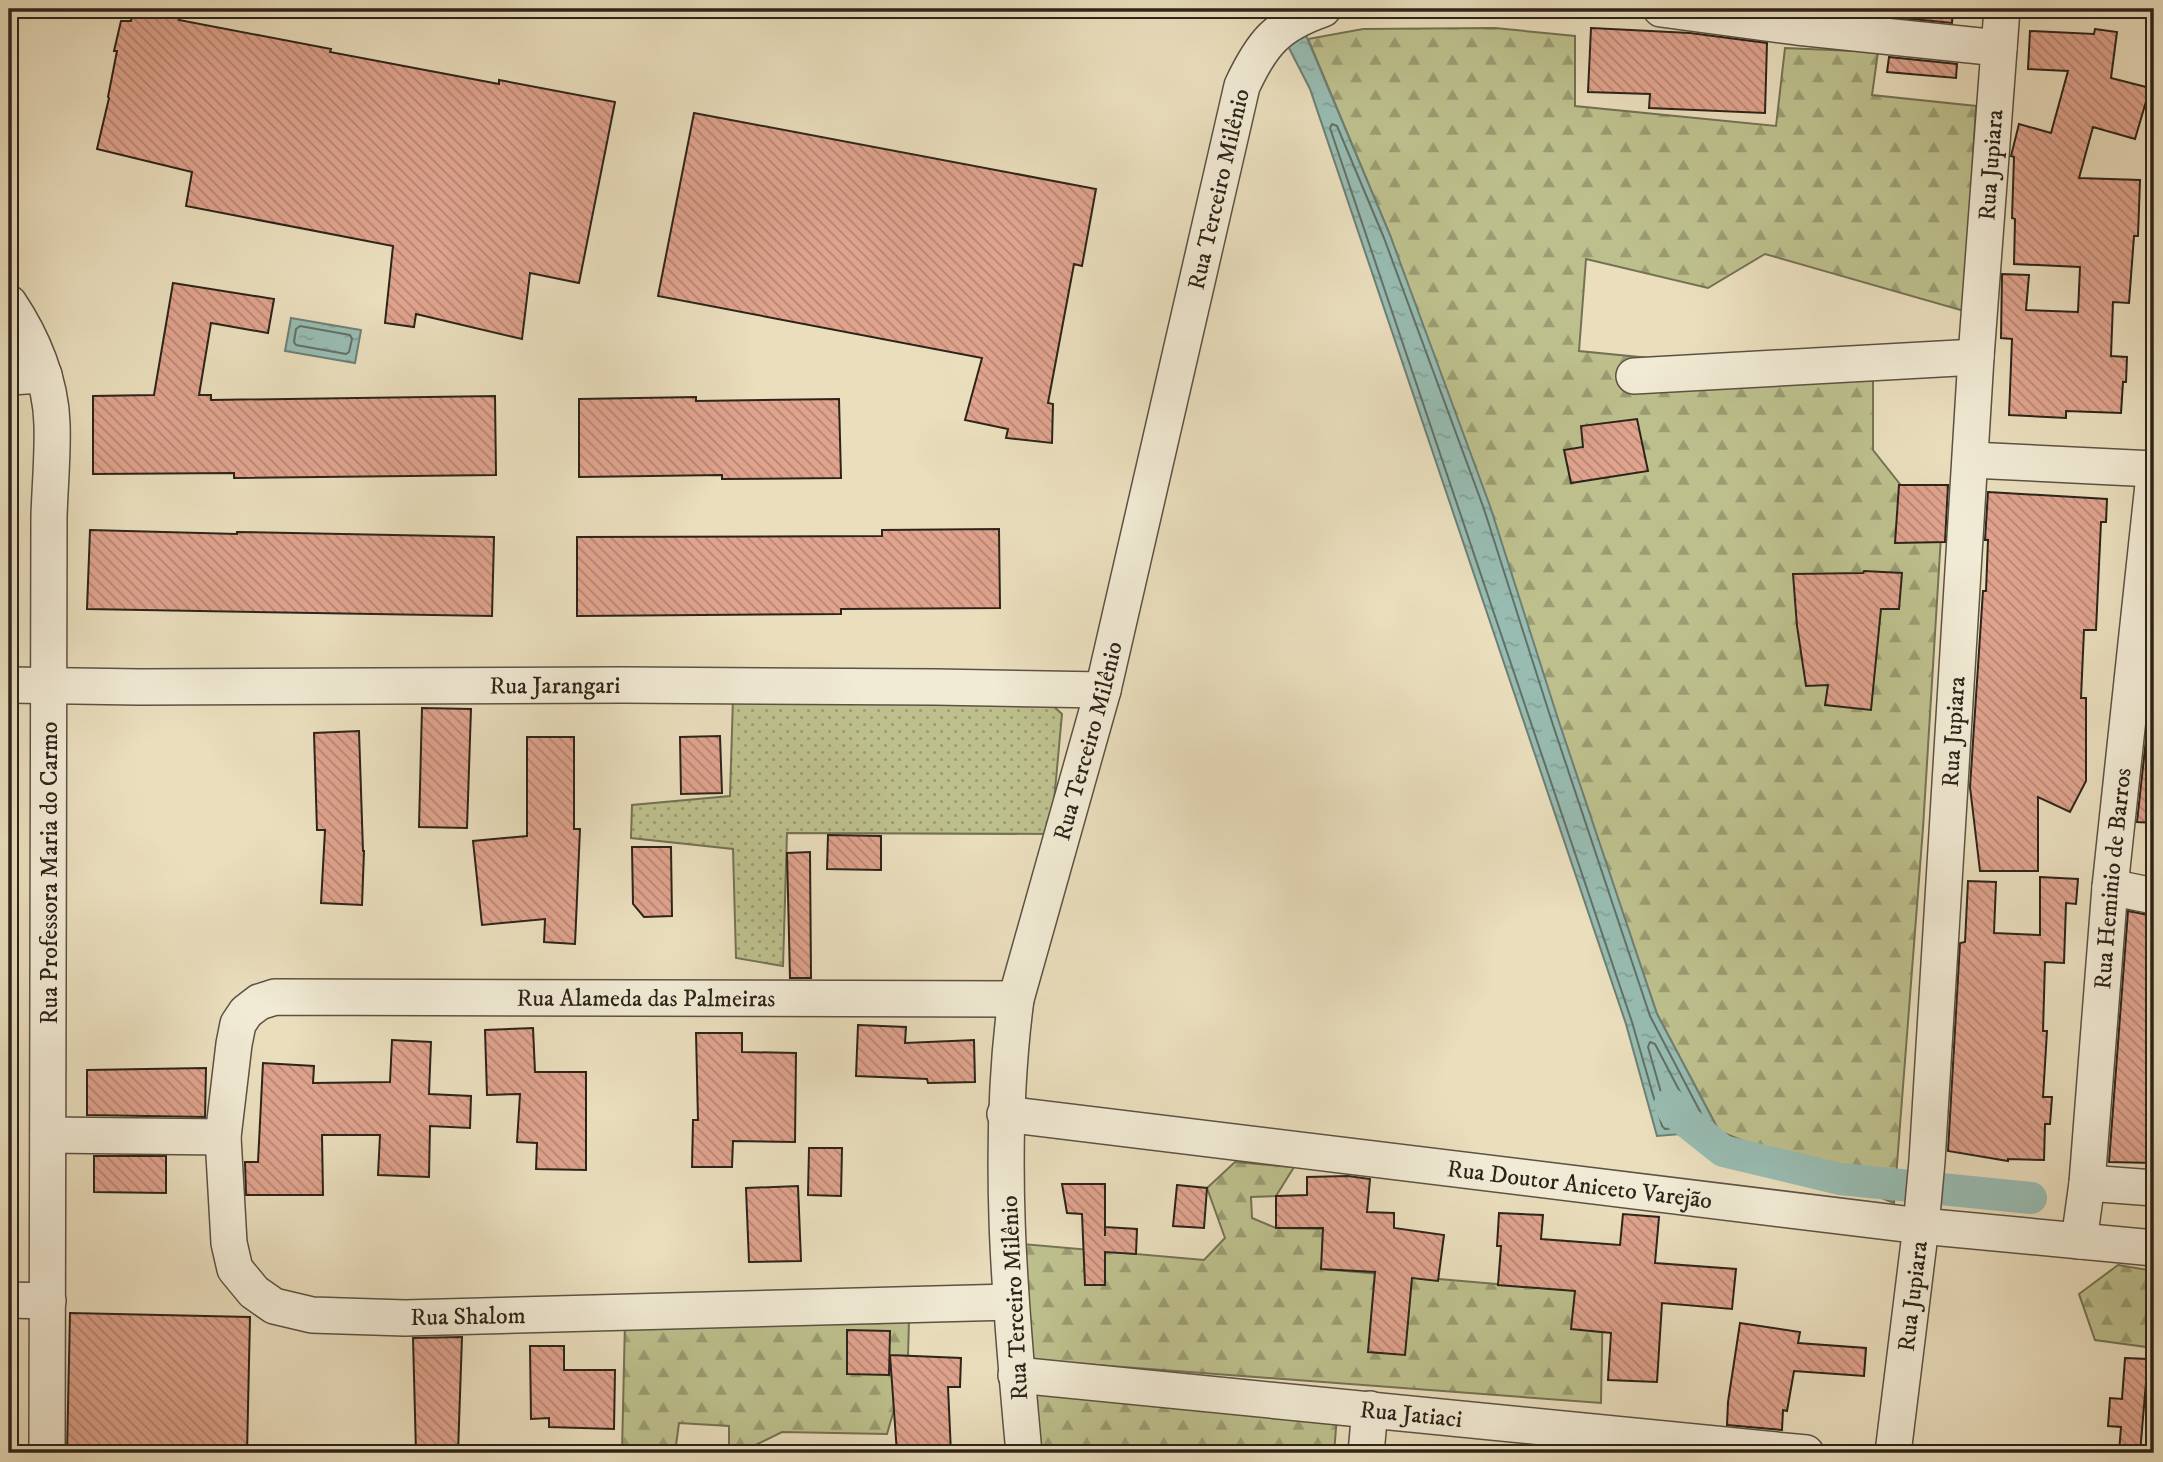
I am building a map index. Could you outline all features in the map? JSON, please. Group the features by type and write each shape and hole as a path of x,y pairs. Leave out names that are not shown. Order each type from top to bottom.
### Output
{"street":[{"name":"Rua Terceiro Milênio","path":"1024,1453 1011,1302 1005,1114 1016,999 1103,690 1242,86 1256,56 1272,38 1306,15 1323,9"},
{"path":"1661,9 1797,27 1999,48"},
{"name":"Rua Jupiara","path":"1893,1453 1927,1161 1976,356 2001,9"},
{"name":"Rua Professora Maria do Carmo","path":"9,303 34,346 44,376 52,421 49,516 47,1453"},
{"path":"1634,376 1976,356"},
{"path":"9,377 44,376"},
{"path":"1971,460 2154,469"},
{"name":"Rua Heminio de Barros","path":"2083,1211 2110,887 2144,657 2154,475"},
{"name":"Rua Jarangari","path":"9,685 635,685 1103,690"},
{"path":"2110,887 2154,896"},
{"name":"Rua Alameda das Palmeiras","path":"275,997 1016,999"},
{"name":"Rua Shalom","path":"275,997 259,1002 246,1012 238,1024 223,1137 229,1243 236,1269 254,1292 274,1306 312,1315 405,1318 1011,1302"},
{"name":"Rua Doutor Aniceto Varejão","path":"1005,1114 1922,1214 2083,1211 2154,1188"},
{"path":"48,1135 223,1137"},
{"name":"Rua Doutor Aniceto Varejão","path":"2083,1211 2154,1248"},
{"path":"9,1300 48,1301"},
{"name":"Rua Jatiaci","path":"1016,1375 1370,1409 1623,1444 1807,1453"},
{"path":"1366,1453 1370,1409"}],"green space":[{"path":"1495,28 1575,36 1575,106 1776,126 1785,48 1878,52 1872,95 1976,106 1964,311 1765,254 1708,288 1586,259 1579,351 1873,380 1873,450 1941,536 1923,828 1894,1203 1719,1131 1657,1014 1390,235 1308,39 1363,29"},
{"path":"1042,696 1062,714 1051,834 787,833 783,966 736,958 733,849 631,838 632,805 730,796 733,698"},
{"path":"1235,1162 1294,1167 1276,1196 1251,1197 1252,1218 1276,1228 1323,1229 1322,1269 1603,1293 1601,1403 1030,1360 1023,1244 1204,1260 1225,1238 1207,1188"},
{"path":"2118,1265 2154,1271 2154,1348 2095,1340 2079,1294"},
{"path":"625,1320 909,1320 907,1393 894,1410 887,1434 782,1432 739,1453 729,1453 729,1426 679,1423 675,1453 622,1453"},
{"path":"1028,1385 1337,1416 1334,1453 1034,1453"}],"water":[{"path":"1269,9 1295,9 1390,235 1490,506 1657,1014 1719,1131 1657,1136 1626,1024 1310,89"},
{"path":"291,318 361,330 355,363 285,351"}],"building":[{"path":"133,9 181,9 179,20 499,84 499,80 615,102 579,283 530,273 522,339 416,314 414,327 385,323 393,246 186,206 192,172 97,149 109,98 117,51 114,51 121,21 131,21"},
{"path":"1893,9 1953,9 1952,23 1892,17"},
{"path":"1591,28 1690,33 1767,43 1765,113 1649,108 1650,94 1588,92"},
{"path":"2095,29 2117,32 2111,78 2150,88 2135,139 2093,127 2079,178 2140,180 2138,236 2134,236 2129,303 2113,302 2111,356 2127,357 2121,413 2066,411 2066,418 2009,415 2012,339 2001,338 2002,274 2029,275 2026,310 2078,312 2080,267 2014,264 2014,157 2011,156 2019,124 2051,133 2068,71 2028,69 2030,31 2094,34"},
{"path":"1889,57 1957,64 1956,78 1887,72"},
{"path":"694,113 1096,189 1082,266 1074,264 1048,403 1053,404 1052,443 1006,438 1008,429 965,420 982,358 658,296"},
{"path":"173,283 274,299 268,333 211,323 199,395 211,395 211,400 495,396 496,475 234,478 234,473 93,474 93,396 154,395"},
{"path":"696,397 696,401 839,399 841,478 722,479 722,475 579,477 579,399"},
{"path":"1637,419 1648,471 1571,483 1564,450 1583,447 1581,426"},
{"path":"1899,485 1948,485 1945,542 1895,543"},
{"path":"1988,492 2107,499 2106,522 2101,522 2096,630 2084,630 2081,698 2086,698 2086,781 2070,812 2038,797 2038,871 1980,871 1970,787 1983,591 1986,591"},
{"path":"999,529 1000,608 841,609 841,614 577,616 577,537 882,536 882,530"},
{"path":"90,530 494,537 492,616 87,609"},
{"path":"1864,571 1902,573 1899,609 1881,609 1871,710 1825,705 1828,685 1806,686 1793,574"},
{"path":"422,708 471,709 467,828 419,827"},
{"path":"2147,730 2154,730 2154,823 2137,822"},
{"path":"359,731 364,851 362,905 321,903 325,830 317,830 314,733"},
{"path":"720,736 722,793 681,794 680,737"},
{"path":"527,737 574,737 574,829 580,829 575,944 544,942 545,919 482,925 473,841 527,836"},
{"path":"828,835 881,836 881,870 827,869"},
{"path":"632,847 671,847 672,916 644,917 633,904"},
{"path":"810,852 811,978 790,978 787,853"},
{"path":"2040,877 2078,879 2076,904 2066,903 2064,963 2045,962 2043,1031 2047,1031 2043,1097 2052,1097 2050,1124 2045,1124 2044,1160 2008,1161 1948,1151 1960,943 1965,942 1968,881 1996,882 1994,933 2040,935"},
{"path":"2128,911 2154,916 2154,985 2148,1029 2152,1029 2149,1067 2154,1068 2154,1163 2109,1162"},
{"path":"858,1025 906,1027 905,1043 974,1040 975,1082 928,1083 927,1079 856,1076"},
{"path":"533,1028 535,1072 586,1072 586,1170 536,1169 537,1143 517,1142 520,1094 487,1095 485,1030"},
{"path":"696,1033 742,1033 742,1052 796,1053 795,1142 733,1141 732,1167 692,1167 693,1120 698,1120"},
{"path":"392,1040 431,1042 429,1094 471,1096 470,1128 430,1126 429,1177 378,1175 380,1135 322,1135 323,1195 246,1195 245,1162 258,1162 263,1063 314,1066 313,1083 390,1082"},
{"path":"206,1068 205,1117 87,1115 87,1070"},
{"path":"809,1148 842,1148 841,1196 808,1195"},
{"path":"94,1156 166,1156 166,1193 94,1192"},
{"path":"1348,1176 1370,1179 1367,1212 1394,1213 1394,1228 1444,1235 1438,1281 1412,1278 1405,1355 1368,1352 1375,1272 1321,1269 1323,1228 1276,1228 1276,1196 1307,1195 1307,1177"},
{"path":"1062,1184 1105,1184 1105,1227 1137,1229 1136,1254 1105,1252 1105,1285 1085,1285 1082,1214 1067,1213"},
{"path":"1177,1185 1207,1188 1204,1228 1173,1226"},
{"path":"798,1186 801,1261 749,1262 746,1188"},
{"path":"1499,1213 1543,1215 1541,1239 1620,1245 1623,1214 1659,1217 1655,1263 1736,1269 1732,1309 1662,1303 1657,1382 1608,1380 1611,1333 1571,1329 1575,1291 1498,1285 1501,1246 1497,1246"},
{"path":"70,1313 250,1317 247,1453 67,1453"},
{"path":"1740,1323 1800,1332 1798,1343 1866,1348 1864,1376 1794,1371 1787,1411 1783,1410 1782,1430 1727,1425"},
{"path":"847,1330 890,1331 889,1375 847,1374"},
{"path":"462,1337 458,1453 416,1453 413,1338"},
{"path":"530,1346 564,1346 564,1370 615,1370 614,1429 549,1427 549,1418 531,1419"},
{"path":"890,1355 961,1358 960,1387 948,1387 951,1453 897,1453"},
{"path":"2125,1358 2148,1359 2140,1453 2119,1452 2121,1427 2108,1426 2110,1398 2122,1399"}],"waterway":[{"path":"1670,1104 1674,1112 1723,1151 1840,1179 2031,1198"}]}
